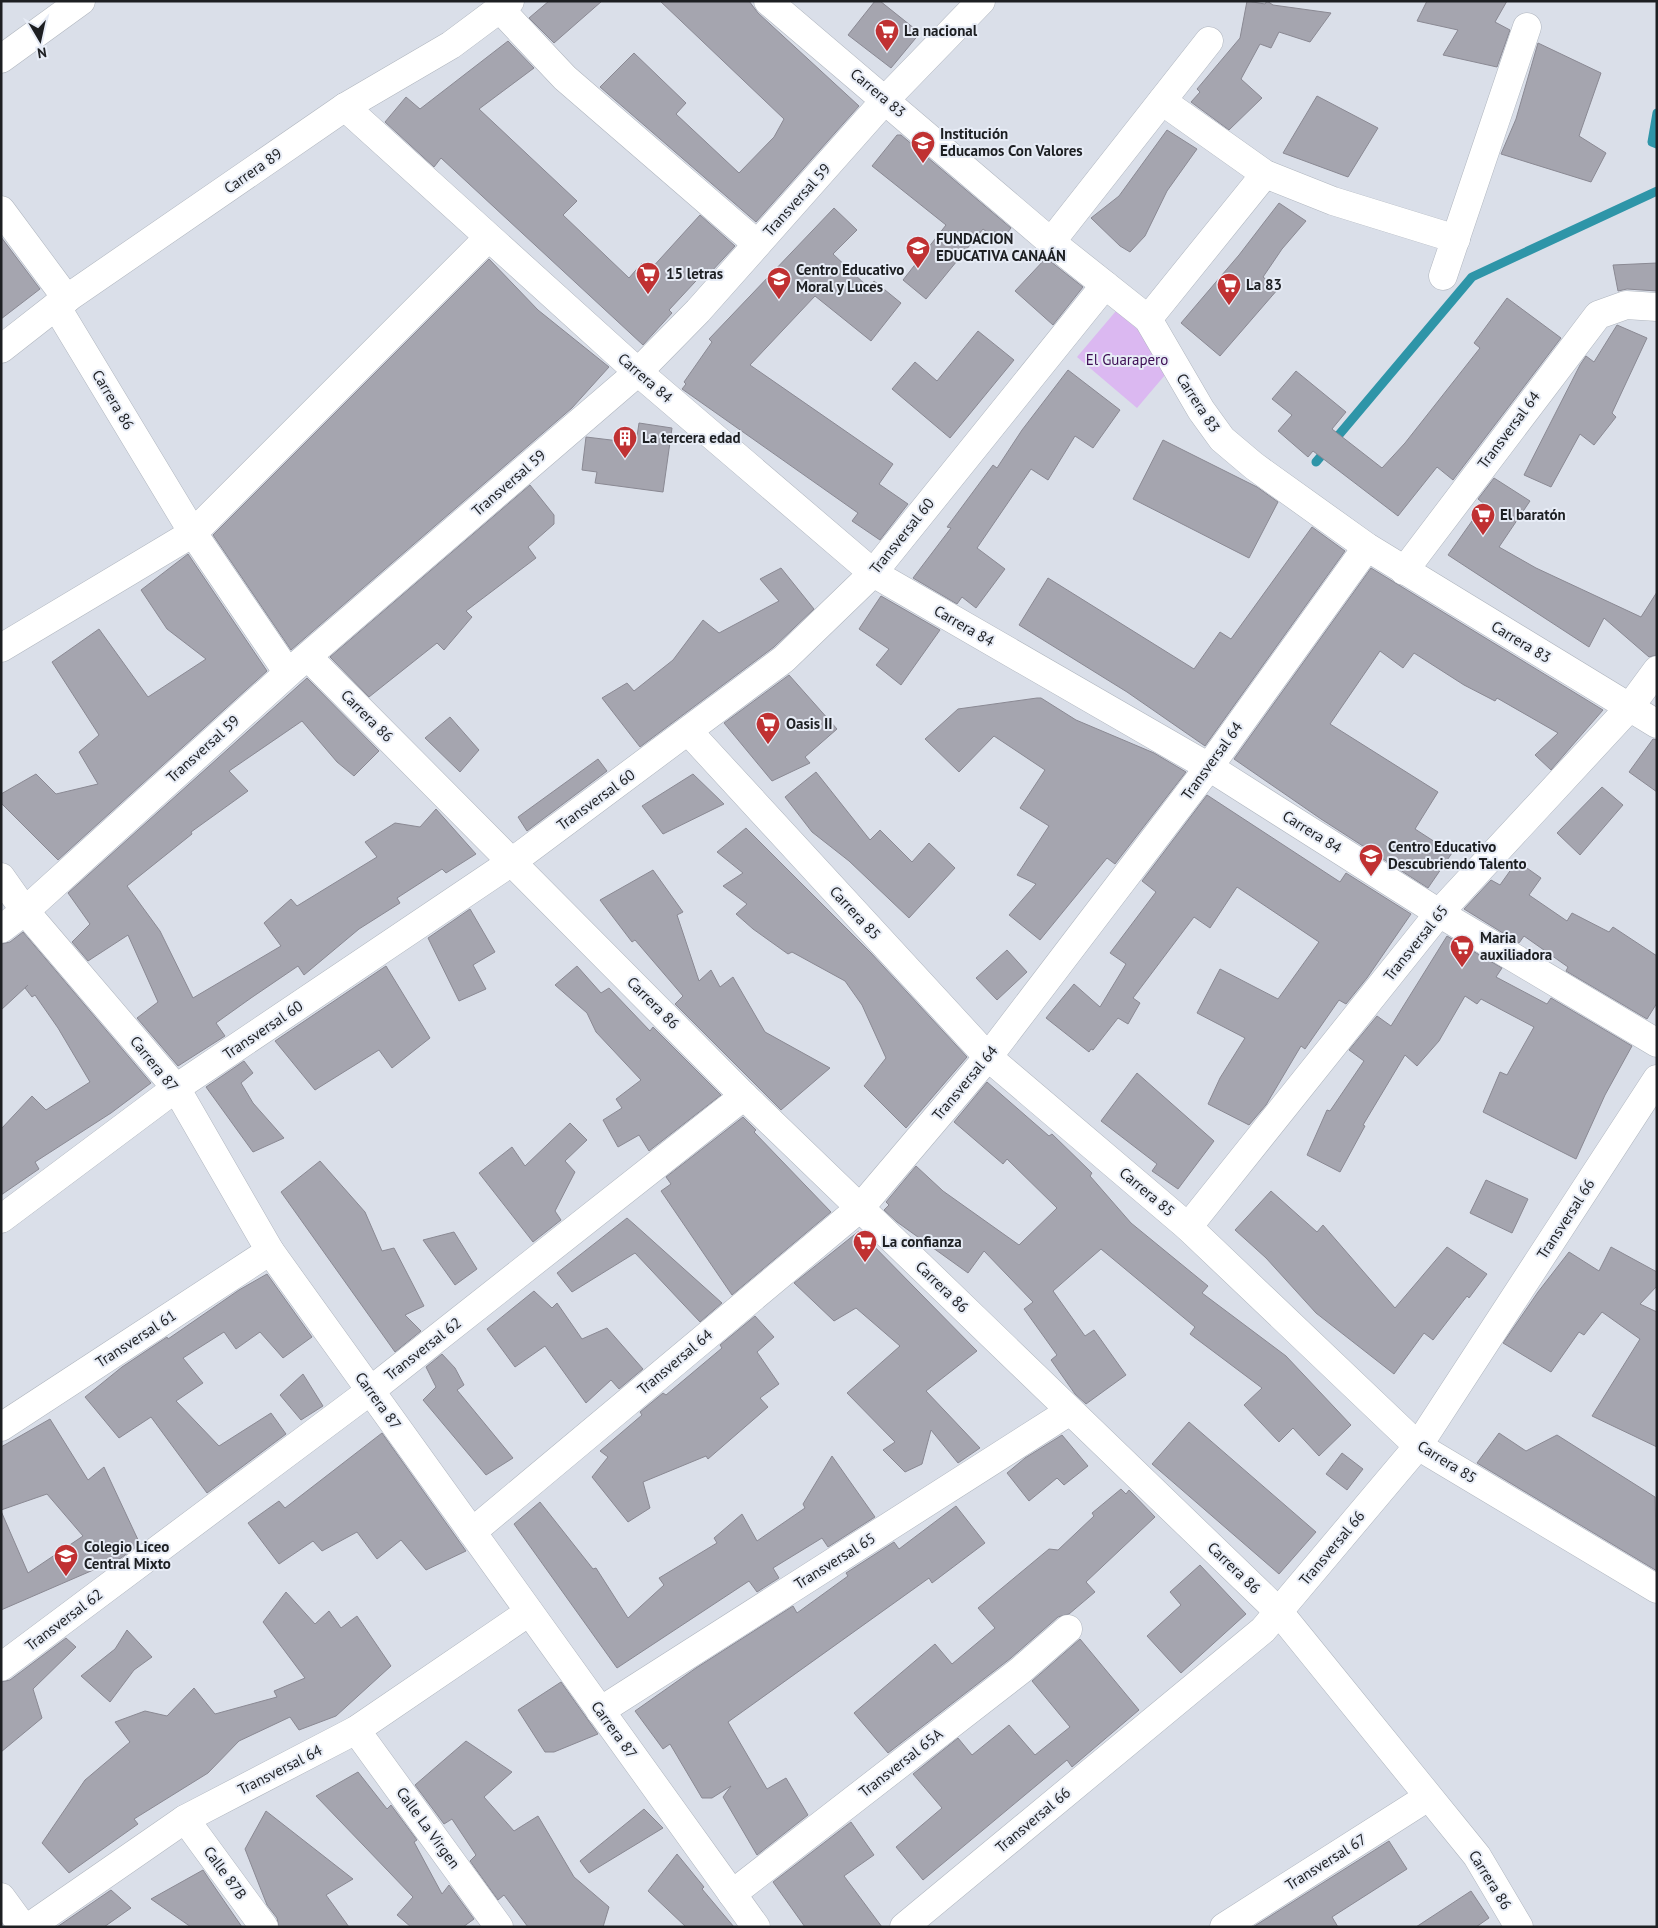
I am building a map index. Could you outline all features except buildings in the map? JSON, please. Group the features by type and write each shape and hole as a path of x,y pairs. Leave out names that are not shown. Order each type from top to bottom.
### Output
{"street":[{"path":"1,59 82,1"},
{"name":"Carrera 83","path":"768,1 886,99 1051,242 1148,319 1200,410 1222,439 1254,466 1367,548 1657,724"},
{"name":"Transversal 59","path":"1,929 25,911 298,665 638,372 698,311 886,99 981,1"},
{"path":"505,5 565,78 758,244"},
{"name":"Carrera 89","path":"1,349 62,303 345,107 451,45 505,5"},
{"path":"1443,276 1527,27"},
{"path":"1051,242 1209,41"},
{"path":"1162,101 1265,174 1333,201 1456,239"},
{"name":"Carrera 84","path":"345,107 638,372 873,573 1209,767 1439,912 1657,1044"},
{"path":"1148,319 1265,174"},
{"name":"Carrera 86","path":"1,210 62,303 193,533 298,665 512,861 744,1096 1279,1612 1477,1856 1518,1927"},
{"path":"1,648 193,533 488,238"},
{"name":"Transversal 60","path":"1,1219 176,1088 512,861 784,660 873,573 1105,285"},
{"name":"Transversal 64","path":"1404,571 1598,315 1626,305 1657,307"},
{"name":"Transversal 64","path":"472,1532 860,1208 988,1057 1209,767 1367,548"},
{"name":"Transversal 65","path":"1188,1227 1439,912 1630,708 1657,670"},
{"name":"Carrera 85","path":"689,732 988,1057 1188,1227 1418,1446 1657,1589"},
{"name":"Carrera 87","path":"1,877 25,911 176,1088 270,1251 756,1927"},
{"name":"Transversal 66","path":"904,1927 1263,1630 1279,1612 1418,1446 1657,1078"},
{"name":"Transversal 62","path":"1,1667 370,1391 744,1096"},
{"name":"Transversal 61","path":"1,1427 270,1251"},
{"name":"Transversal 65","path":"600,1710 1070,1411"},
{"name":"Transversal 64","path":"29,1927 185,1819 356,1730 529,1612"},
{"name":"Transversal 65A","path":"732,1894 1013,1676 1068,1629"},
{"name":"Calle La Virgen","path":"356,1730 499,1927"},
{"name":"Transversal 67","path":"1224,1927 1428,1797"},
{"name":"Calle 87B","path":"185,1819 264,1927"},
{"path":"1,1897 23,1927"}],"green space":[{"name":"El Guarapero","path":"1116,311 1176,362 1137,408 1077,357"}],"waterway":[{"path":"1657,113 1652,142 1657,144"},
{"path":"1316,462 1472,277 1657,191"}],"place":[{"name":"La nacional","path":"887,52"},
{"name":"Institución Educamos Con Valores","path":"923,164"},
{"name":"FUNDACION EDUCATIVA CANAÁN","path":"918,269"},
{"name":"15 letras","path":"648,295"},
{"name":"Centro Educativo Moral y Luces","path":"779,300"},
{"name":"La 83","path":"1229,306"},
{"name":"La tercera edad","path":"625,459"},
{"name":"El baratón","path":"1483,536"},
{"name":"Oasis II","path":"768,745"},
{"name":"Centro Educativo Descubriendo Talento","path":"1371,877"},
{"name":"Maria auxiliadora","path":"1462,968"},
{"name":"La confianza","path":"865,1263"},
{"name":"Colegio Liceo Central Mixto","path":"66,1577"}]}
